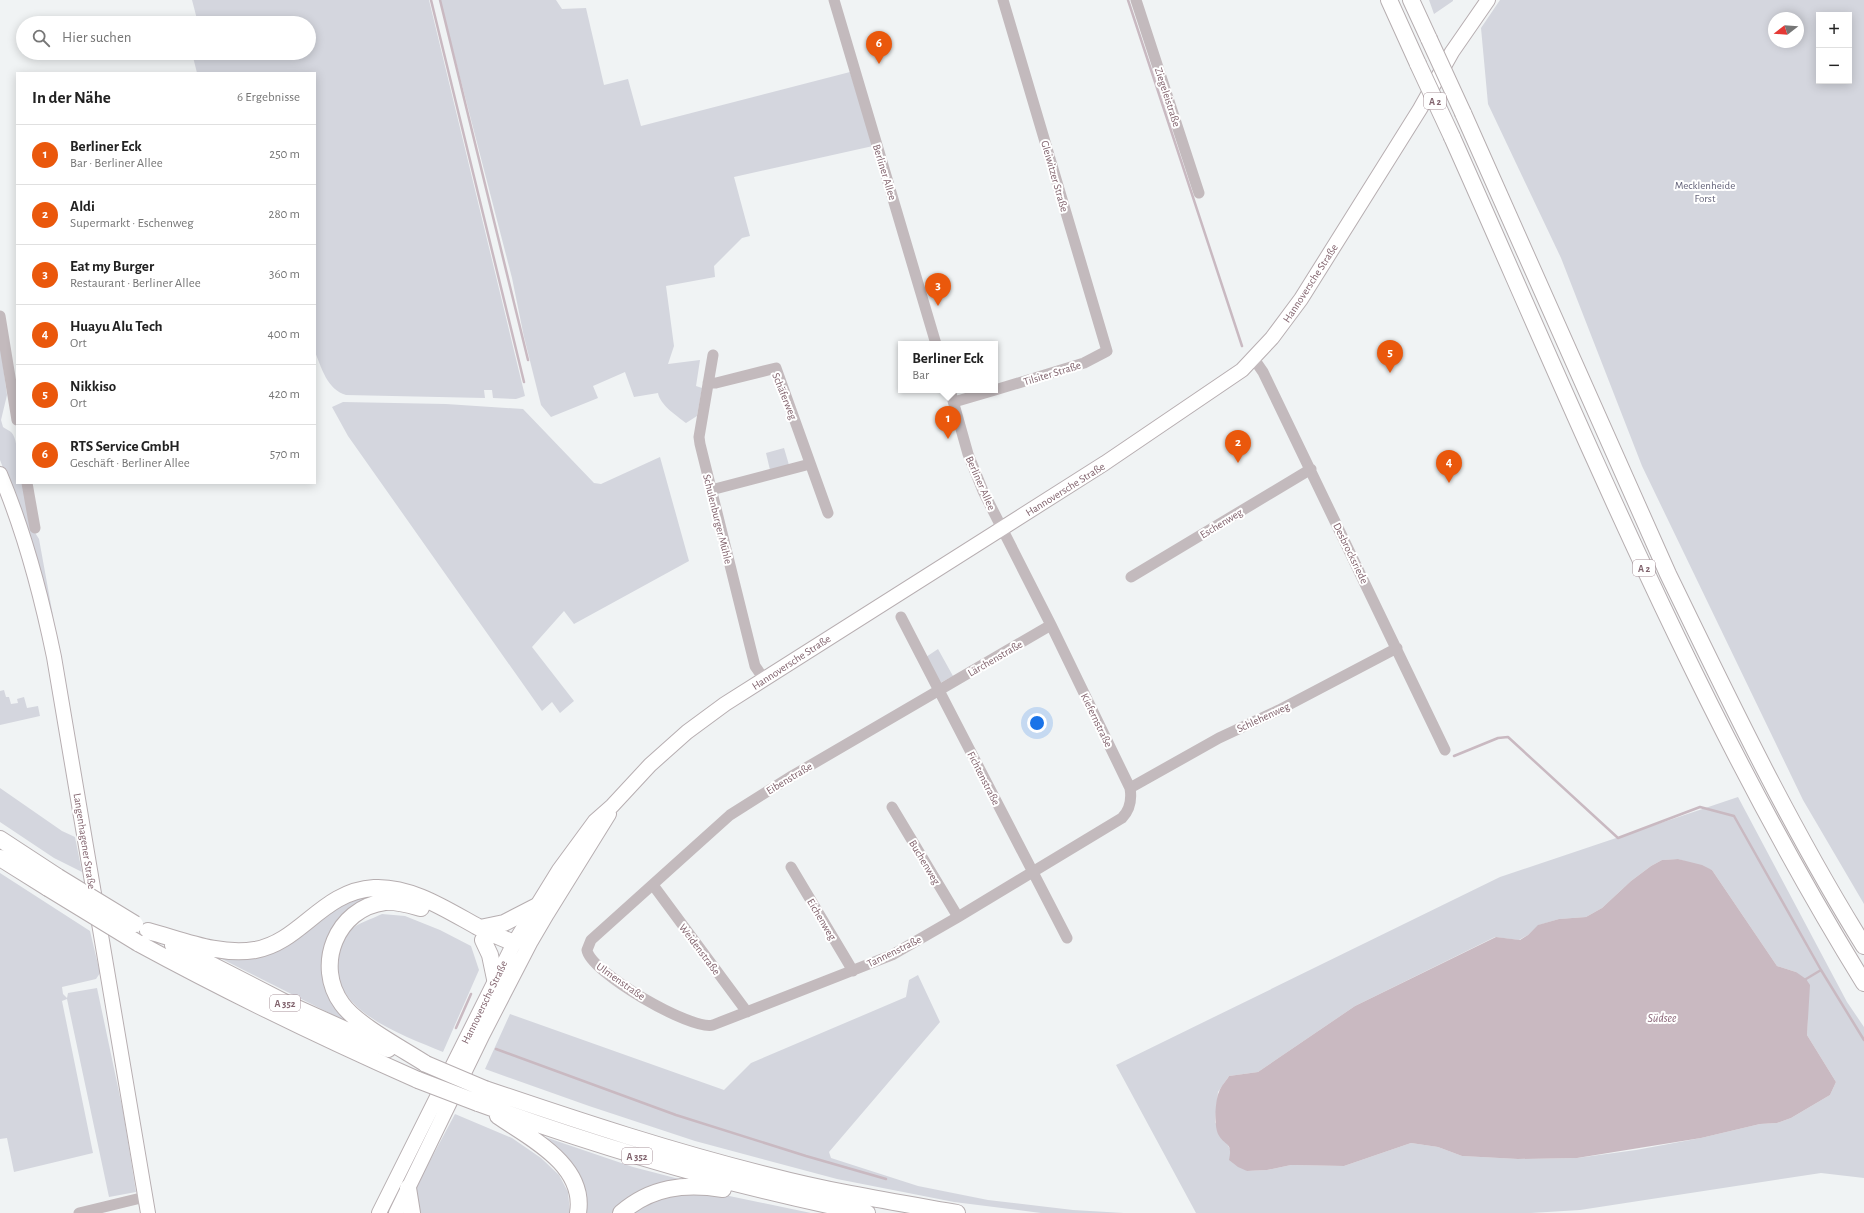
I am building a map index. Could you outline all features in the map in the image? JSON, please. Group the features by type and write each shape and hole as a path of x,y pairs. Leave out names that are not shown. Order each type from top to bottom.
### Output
{"highway":[{"name":"A 2","path":"1389,0 1452,137 1625,527 1707,700 1767,818 1824,918 1864,983"},
{"name":"A 2","path":"1411,0 1463,113 1665,567 1711,663 1783,806 1841,909 1864,946"},
{"name":"A 352","path":"0,839 53,883"},
{"name":"A 352","path":"0,858 53,883 141,933 288,1004 352,1034 426,1064 482,1096 591,1143 695,1173 799,1200 867,1213"},
{"path":"141,933 229,952 255,950 274,944 337,899 351,892 375,888 400,891 432,902 482,934 490,955 495,979"},
{"path":"426,1064 361,1023 342,1005 334,990 329,967 331,951 337,934 345,924 363,909 385,902 399,902 428,911 518,951"},
{"path":"482,934 535,907"},
{"name":"A 352","path":"141,933 216,986 280,1018 418,1080 482,1096 771,1177 875,1199 957,1213"},
{"path":"482,1096 547,1150 566,1168 576,1190 578,1213"},
{"path":"621,1213 632,1204 650,1194 689,1186 732,1190 782,1202 799,1200"},
{"path":"408,1188 412,1213"}],"main road":[{"name":"Hannoversche Straße","path":"396,1213 483,1034 535,907 587,830 650,766 687,732 764,679 1106,463 1242,370 1254,359 1272,338 1301,299 1433,87 1452,52 1488,0"},
{"name":"Langenhagener Straße","path":"0,474 26,540 40,590 54,657 148,1213"},
{"name":"Hannoversche Straße","path":"379,1213 495,979 547,914 596,836 612,806"}],"street":[{"name":"Berliner Allee","path":"834,0 935,341"},
{"name":"Gleiwitzer Straße","path":"1003,0 1107,351"},
{"name":"Ziegeleistraße","path":"1136,0 1199,193"},
{"path":"0,316 16,414"},
{"name":"Tilsiter Straße","path":"998,389 1084,363 1107,351"},
{"name":"Schulenburger Mühle","path":"713,355 699,437 756,666 764,679"},
{"name":"Desbrocksriede","path":"1254,359 1264,372 1445,750"},
{"name":"Schäferweg","path":"708,383 716,383 776,368 828,513"},
{"name":"Berliner Allee","path":"951,393 968,454 983,491 1002,528"},
{"name":"Tilsiter Straße","path":"954,402 985,393"},
{"path":"711,490 810,464"},
{"name":"Eschenweg","path":"1131,577 1311,469"},
{"path":"27,484 35,528"},
{"name":"Kiefernstraße","path":"1002,528 1130,788"},
{"name":"Fichtenstraße","path":"901,617 1032,873 1067,938"},
{"name":"Lärchenstraße","path":"939,690 1051,625"},
{"name":"Schlehenweg","path":"1130,788 1219,738 1279,710 1397,648"},
{"name":"Eibenstraße","path":"653,885 730,815 792,776 939,690"},
{"path":"1032,873 1122,818 1126,814 1130,803 1130,788"},
{"name":"Buchenweg","path":"892,807 958,917"},
{"name":"Eichenweg","path":"791,867 854,971"},
{"name":"Tannenstraße","path":"747,1012 854,971 892,954 1032,873"},
{"name":"Ulmenstraße","path":"653,885 591,940 587,950 591,960 631,990 657,1006 699,1025 707,1027 747,1012"},
{"name":"Weidenstraße","path":"653,885 747,1012"},
{"path":"79,1213 145,1197"}],"green space":[{"path":"192,0 429,0 525,396 516,399 493,398 492,390 484,390 485,398 346,395 334,388 326,378 316,354 316,72 197,72 194,60 316,60 316,16 196,16"},
{"path":"440,0 556,0 562,9 586,8 604,85 628,79 641,126 850,72 873,146 734,177 750,236 742,238 714,266 715,277 666,286 674,346 668,364 700,360 696,386 702,388 697,416 686,423 665,406 658,393 634,397 625,372 593,386 598,398 551,417 541,405 524,337 512,278"},
{"path":"1429,0 1453,0 1453,1 1434,14"},
{"name":"Mecklenheide Forst","path":"1500,0 1864,0 1864,904 1803,800 1642,466 1561,258 1488,104 1481,28"},
{"path":"0,343 7,395 1,420 3,427 11,432 16,442 16,484 23,484 34,531 39,539 53,616 17,504 0,460"},
{"path":"343,402 446,404 523,409 594,483 601,484 660,457 689,561 574,624 564,611 532,647 574,701 560,713 552,702 542,711 348,436 332,407"},
{"path":"784,448 789,465 770,470 766,453"},
{"path":"938,649 953,676 940,683 926,657"},
{"path":"4,690 6,697 9,697 11,704 18,703 17,699 24,697 27,708 38,706 40,716 0,725 0,691"},
{"path":"0,788 62,831 75,837 82,872 54,858 0,822"},
{"path":"1738,797 1847,1002 1864,1027 1864,1178 1821,1173 1580,1210 1531,1213 1196,1213 1116,1065 1500,877","holes":["1678,859 1712,870 1777,966 1796,972 1808,1012 1807,1035 1836,1082 1830,1095 1791,1118 1777,1123 1760,1124 1701,1138 1636,1150 1577,1158 1518,1159 1462,1156 1438,1147 1411,1143 1344,1166 1291,1165 1267,1170 1247,1171 1231,1151 1215,1122 1218,1092 1229,1076 1258,1072 1355,1006 1495,937 1519,940 1528,935 1539,925 1559,919 1586,917 1602,908 1631,881 1651,866 1662,860"]},
{"path":"0,873 90,931 100,973 96,979 62,987 63,994 67,998 68,993 97,988 123,1111 136,1192 109,1197 67,999 62,1001 93,1153 14,1172 7,1138 0,1139"},
{"path":"362,892 427,907 377,900 326,948 357,1027 212,954 246,955"},
{"path":"382,914 405,916 440,930 471,946 479,970 443,1052 409,1038 373,1019 357,1007 345,993 338,977 338,958 343,940 352,928"},
{"path":"918,975 940,1022 829,1152 831,1158 918,1186 988,1200 1073,1210 1124,1213 1041,1213 954,1202 837,1179 695,1141 589,1106 485,1069 510,1014 724,1090 751,1063 906,997 909,980"},
{"path":"455,1114 512,1138 541,1158 559,1175 568,1192 570,1213 420,1213 415,1189"},
{"path":"539,1135 633,1167 683,1180 615,1213 583,1213"},
{"path":"710,1192 811,1213 631,1213 669,1195"}],"water":[{"name":"Südsee","path":"1678,859 1702,865 1712,870 1777,966 1796,972 1806,979 1810,985 1807,1035 1836,1082 1830,1095 1791,1118 1777,1123 1760,1124 1701,1138 1577,1158 1518,1159 1462,1156 1438,1147 1411,1143 1344,1166 1291,1165 1267,1170 1247,1171 1238,1167 1229,1160 1229,1147 1218,1134 1216,1113 1219,1092 1229,1076 1258,1072 1355,1006 1496,937 1520,940 1528,935 1538,925 1559,919 1586,917 1602,908 1631,881 1651,866 1662,860"}],"waterway":[{"path":"431,0 524,382"},
{"path":"440,0 528,360"},
{"path":"1128,0 1242,346"},
{"path":"1454,756 1498,738 1508,737 1618,838 1700,807 1734,816 1821,970"},
{"path":"1806,979 1821,970 1864,1040"},
{"path":"456,1028 471,994"},
{"path":"496,1049 676,1115 806,1156 886,1179"}],"place":[{"name":"RTS Service GmbH","path":"879,64"},
{"name":"Eat my Burger","path":"938,306"},
{"name":"Nikkiso","path":"1390,373"},
{"name":"Berliner Eck","path":"948,439"},
{"name":"Aldi","path":"1238,463"},
{"name":"Huayu Alu Tech","path":"1449,483"}]}
